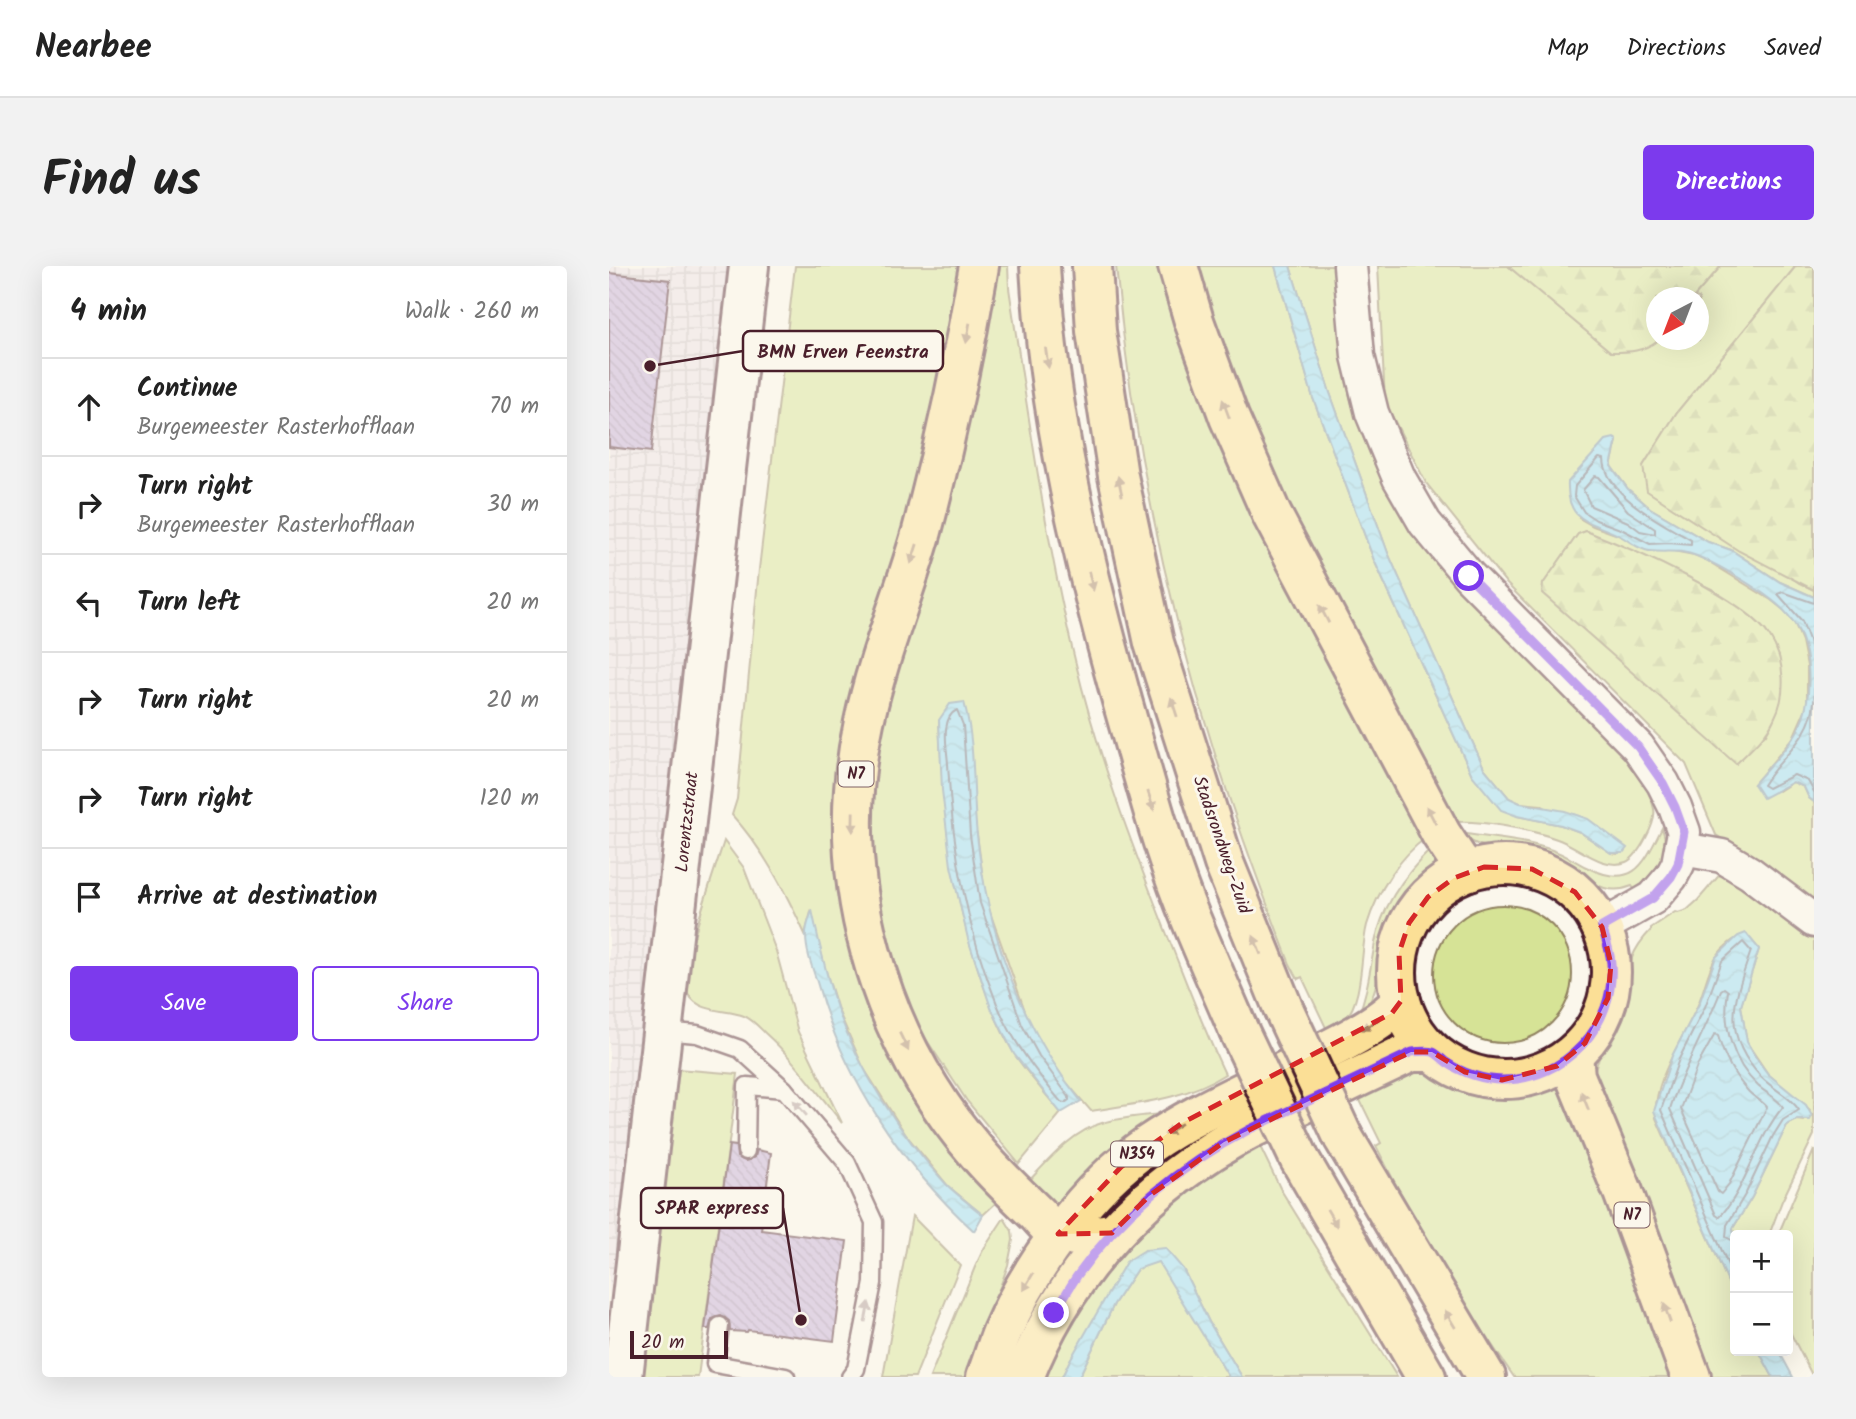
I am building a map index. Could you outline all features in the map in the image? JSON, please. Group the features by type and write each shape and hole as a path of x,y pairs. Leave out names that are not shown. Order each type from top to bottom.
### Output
{"main road":[{"name":"N7","path":"979,266 963,362 921,533 874,677 863,725 852,824 855,873 861,917 872,958 887,1005 908,1051 964,1138 1013,1192 1058,1234"},
{"path":"1039,266 1043,331 1070,498 1146,785 1184,900 1238,1029 1299,1158 1426,1377"},
{"name":"Stadsrondweg-Zuid","path":"1092,266 1096,331 1118,476 1154,643 1224,863 1283,1008 1343,1137 1486,1377"},
{"path":"1178,266 1194,321 1229,417 1272,515 1441,834 1458,860 1469,871"},
{"path":"1492,866 1517,866 1548,874 1575,892 1602,927 1611,964 1608,998 1595,1029 1573,1055 1557,1066 1540,1073 1502,1080 1465,1072 1432,1052 1413,1029 1401,1001 1398,985 1399,953 1409,923 1434,891 1469,871 1492,866"},
{"name":"N354","path":"986,1377 1002,1332 1022,1292 1058,1234 1102,1186 1145,1147 1182,1123 1392,1013 1401,1001"},
{"name":"N354","path":"1024,1377 1054,1313 1076,1277 1112,1233 1149,1196 1224,1142 1412,1052 1432,1052"},
{"name":"N7","path":"1573,1055 1575,1076 1623,1192 1691,1377"},
{"path":"1058,1234 1095,1236 1112,1233"}],"street":[{"name":"Lorentzstraat","path":"623,1377 749,266"},
{"path":"1350,266 1357,356 1372,413 1399,478 1425,523 1469,576 1638,747 1663,783 1675,807 1684,832 1678,864 1671,877 1653,898 1602,927"},
{"path":"1682,849 1722,856 1814,920"}],"lane":[{"path":"664,1031 697,1034 740,1049 783,1089 848,1163 874,1222 873,1283 856,1369 850,1377"},
{"path":"746,1151 747,1086 783,1089"},
{"path":"720,1326 715,1364 786,1377"}],"highlighted area":[{"path":"1484,867 1532,869 1575,892 1602,927 1611,964 1608,998 1585,1043 1557,1066 1502,1080 1465,1072 1432,1052 1411,1052 1224,1142 1149,1196 1112,1233 1058,1234 1121,1167 1182,1123 1392,1013 1401,1001 1399,953 1409,923 1428,897 1454,878"}],"shaded area":[{"path":"609,266 734,266 649,1037 609,1295"}],"green space":[{"path":"795,266 962,266 846,893 999,1200 983,1215 948,1186 906,1135 863,1067 838,1010 811,912 805,934 773,872 732,815 737,799 759,569"},
{"path":"983,266 1008,266 1009,288 1046,521 1064,614 1094,729 1140,865 1225,1074 1177,1095 1091,1111 1065,1081 1029,1022 986,901 977,834 939,720 950,848 961,909 982,983 1015,1055 1061,1113 1019,1164 967,1101 916,1024 897,978 883,933 869,836 874,747"},
{"path":"1116,266 1165,266 1427,837 1398,865 1377,900 1367,925 1361,975 1351,1011 1328,1032 1302,977 1298,979 1290,964 1232,807 1197,694 1152,513 1131,390"},
{"path":"1193,266 1275,266 1313,398 1374,560 1472,775 1517,816 1561,825 1580,832 1611,853 1618,854 1541,805 1520,803 1509,798 1484,768 1388,553 1330,393 1290,266 1334,266 1344,372 1364,439 1385,486 1402,516 1444,572 1604,735 1641,779 1649,794 1654,815 1646,838 1631,859 1617,864 1608,863 1565,842 1533,832 1487,823 1448,823 1284,511"},
{"path":"1378,266 1508,266 1611,352 1646,344 1646,350 1709,350 1709,287 1703,287 1721,266 1796,266 1677,412 1643,466 1799,583 1814,590 1814,597 1780,582 1731,550 1708,542 1650,508 1628,489 1611,466 1617,441 1579,518 1649,551 1668,550 1706,560 1771,600 1786,612 1795,624 1807,666 1807,706 1793,738 1754,784 1779,791 1793,782 1804,787 1814,802 1814,905 1776,873 1716,835 1686,764 1507,584 1426,483 1385,402","holes":["1586,531 1712,589 1779,656 1779,705 1766,734 1543,584 1578,534"]},
{"path":"1508,266 1721,266 1703,287 1646,287 1646,347 1636,351 1611,352"},
{"path":"1796,266 1814,266 1814,590 1739,551 1647,491 1643,466 1677,412"},
{"path":"1586,531 1630,549 1713,591 1738,606 1770,637 1779,656 1783,678 1781,699 1767,732 1736,764 1542,593 1543,584 1578,534"},
{"path":"1662,828 1665,846 1655,871 1634,889 1632,886 1614,890 1598,886 1540,855 1474,843 1461,833 1541,847 1586,867 1615,876 1626,875 1642,863"},
{"path":"724,841 744,868 776,951 798,1032 842,1123 796,1065 755,1023 744,1016 702,1006 689,995 685,986 693,938"},
{"path":"1433,847 1442,866 1411,893 1396,915 1385,940 1374,993 1363,1015 1358,1016 1383,916 1396,890"},
{"path":"1722,872 1814,934 1814,1135 1771,1230 1733,1228 1752,1197 1787,1125 1797,1120 1804,1121 1810,1110 1768,1074 1747,1043 1741,1006 1759,949 1746,934 1726,946 1713,962 1699,1002 1664,1074 1656,1104 1656,1118 1730,1287 1730,1356 1762,1356 1773,1377 1705,1377 1594,1073 1619,1020 1634,953 1651,928 1675,912 1687,910"},
{"path":"1503,905 1529,910 1552,925 1567,948 1572,974 1567,1000 1552,1023 1529,1038 1503,1043 1477,1038 1454,1023 1439,1000 1434,974 1439,948 1454,925 1477,910"},
{"path":"677,1069 738,1074 698,1377 643,1377"},
{"path":"1408,1070 1430,1074 1461,1090 1498,1099 1535,1094 1563,1084 1679,1377 1514,1377 1459,1293 1407,1205 1376,1146 1381,1143 1354,1088"},
{"path":"1167,1113 1057,1209 1026,1184 1070,1140 1091,1127 1118,1119"},
{"path":"1255,1136 1281,1190 1397,1377 1242,1377 1209,1322 1183,1269 1145,1250 1070,1360 1062,1377 1035,1377 1110,1248"},
{"path":"1814,1150 1814,1377 1793,1338 1793,1230 1780,1230"},
{"path":"912,1216 960,1265 915,1377 883,1377"},
{"path":"1004,1218 1012,1231 1013,1240 1008,1265 967,1377 930,1377 975,1267"},
{"path":"1158,1261 1229,1377 1079,1377 1114,1304 1137,1269"}],"water":[{"path":"1275,266 1290,266 1330,393 1388,553 1484,768 1509,798 1588,819 1627,848 1623,853 1611,853 1580,832 1561,825 1501,810 1472,775 1374,560 1313,398"},
{"path":"1606,440 1617,440 1611,466 1628,489 1650,508 1708,542 1731,550 1780,582 1814,597 1814,802 1804,787 1793,782 1763,798 1754,784 1794,737 1807,702 1806,654 1796,626 1787,614 1758,590 1707,561 1685,553 1642,549 1584,520 1572,506 1568,482"},
{"path":"964,702 972,751 977,835 989,906 998,941 1024,1009 1059,1072 1081,1101 1061,1113 1014,1054 991,1008 968,939 951,866 942,790 939,720 950,704"},
{"path":"812,910 833,996 846,1032 869,1079 897,1123 929,1165 946,1184 983,1215 974,1231 947,1205 899,1148 859,1085 842,1052 828,1018 807,947 806,933"},
{"path":"1746,933 1759,949 1741,1006 1747,1042 1768,1074 1806,1105 1812,1116 1810,1120 1797,1120 1787,1125 1752,1197 1733,1230 1730,1230 1730,1286 1654,1111 1672,1056 1699,1004 1716,957 1738,936"},
{"path":"1165,1248 1183,1269 1209,1322 1242,1377 1229,1377 1158,1262 1137,1269 1114,1304 1079,1377 1062,1377 1126,1262 1145,1250"},
{"path":"1762,1356 1782,1356 1793,1377 1773,1377"}],"building":[{"path":"609,273 670,280 651,452 609,447"},
{"path":"729,1145 736,1146 737,1157 745,1161 755,1157 757,1150 771,1153 761,1230 847,1241 834,1341 748,1330 730,1331 729,1321 721,1316 712,1319 709,1329 705,1329"}],"place":[{"name":"BMN Erven Feenstra","path":"650,366"},
{"name":"SPAR express","path":"801,1320"}],"route":[{"path":"1054,1313 1076,1277 1130,1214 1149,1196 1224,1142 1412,1052 1432,1052 1465,1072 1483,1077 1502,1080 1521,1078 1557,1066 1573,1055 1595,1029 1603,1014 1611,981 1611,964 1602,927 1653,898 1678,864 1684,832 1663,783 1638,747 1469,576"}]}
